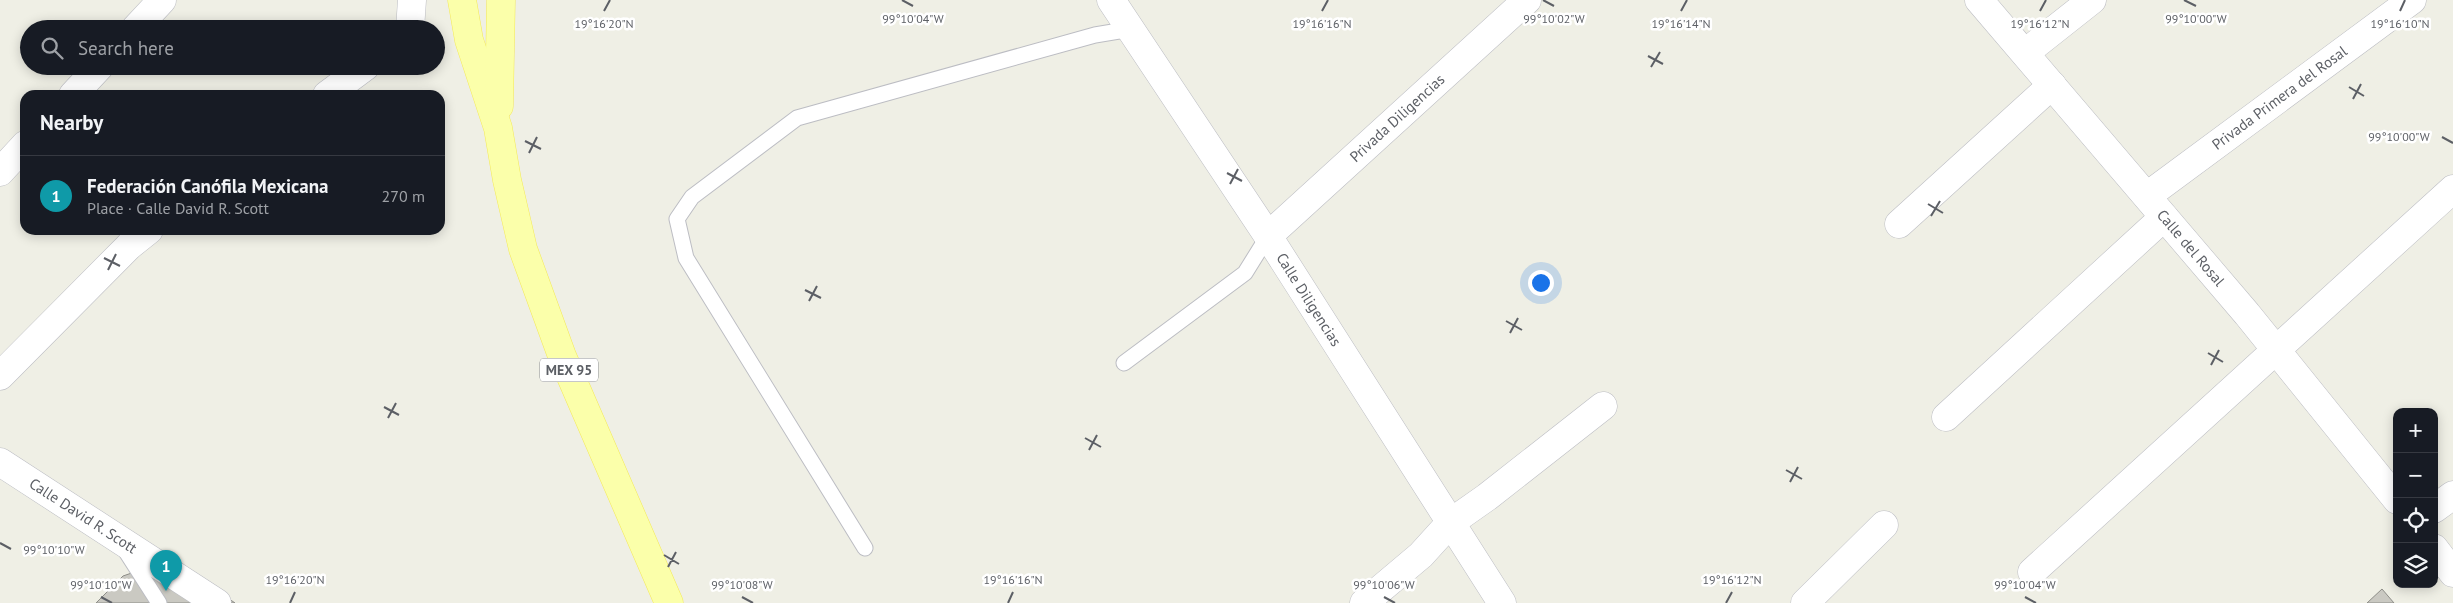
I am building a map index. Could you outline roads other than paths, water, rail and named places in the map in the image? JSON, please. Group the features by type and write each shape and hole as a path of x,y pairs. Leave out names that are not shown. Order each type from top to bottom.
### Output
{"main road":[{"name":"MEX 95","path":"462,0 469,40 498,128 522,249 562,356 668,603"},
{"name":"MEX 95","path":"498,128 500,0"}],"street":[{"path":"143,20 162,0"},
{"path":"411,20 412,0"},
{"name":"Calle Diligencias","path":"1111,0 1268,236 1502,603"},
{"name":"Privada Diligencias","path":"1268,236 1527,0"},
{"name":"Calle del Rosal","path":"1979,0 2276,350 2395,498"},
{"path":"2024,53 2092,0"},
{"name":"Privada Primera del Rosal","path":"2147,196 2412,0"},
{"path":"77,90 91,75"},
{"path":"334,90 354,75"},
{"path":"1899,224 2052,85"},
{"path":"0,172 20,151"},
{"path":"2032,572 2453,188"},
{"path":"1946,417 2164,217"},
{"path":"0,376 129,246 143,235"},
{"path":"1364,603 1421,554 1450,523 1487,497 1603,406"},
{"name":"Calle David R. Scott","path":"0,462 217,603"},
{"path":"2438,506 2453,495"},
{"path":"1805,603 1884,525"},
{"path":"2438,553 2453,573"}],"lane":[{"path":"865,548 686,258 677,219 692,197 798,118 1095,35 1131,29"},
{"path":"1124,363 1245,273 1268,236"},
{"path":"118,538 159,603"}],"place":[{"name":"Federación Canófila Mexicana","path":"166,591"}]}
